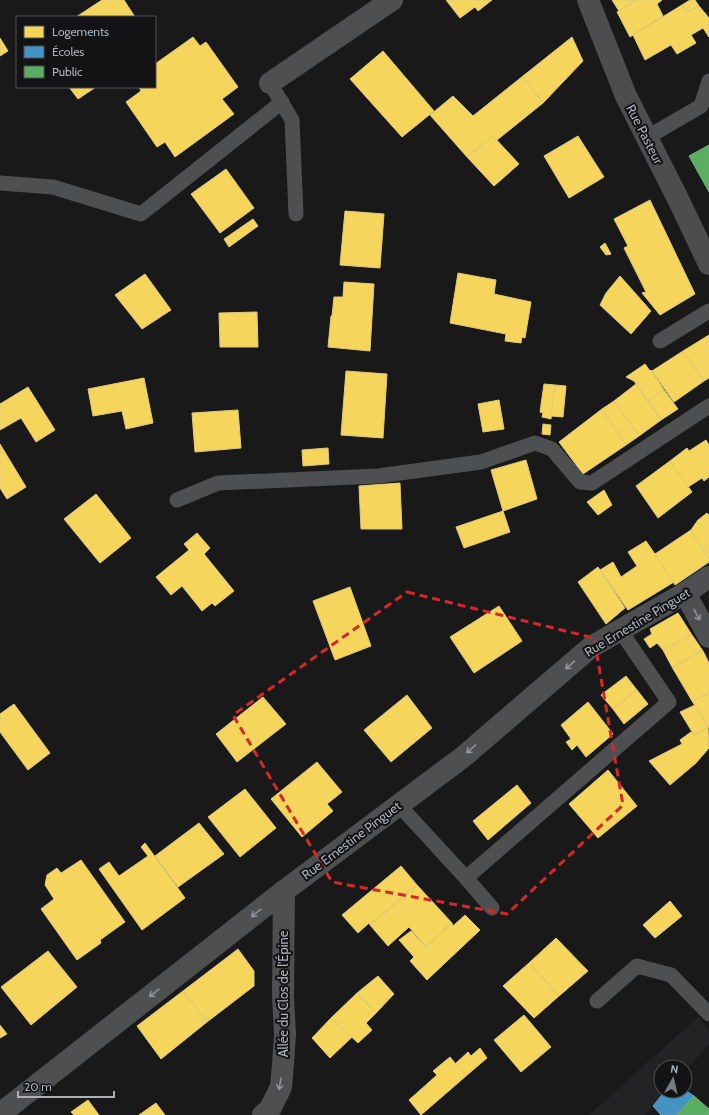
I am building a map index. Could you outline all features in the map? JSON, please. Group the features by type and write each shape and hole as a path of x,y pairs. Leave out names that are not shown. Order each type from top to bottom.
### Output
{"street":[{"path":"270,83 392,0"},
{"name":"Rue Pasteur","path":"588,0 626,96 709,264"},
{"name":"Rue Ernestine Pinguet","path":"0,1114 284,891 462,757 591,647 709,577"},
{"path":"685,592 709,638"},
{"name":"Allée du Clos de l'Épine","path":"263,1115 270,1109 280,1087 283,1064 285,1034 283,997 284,891"}],"lane":[{"path":"646,138 701,106 709,81"},
{"path":"270,83 292,120 296,214"},
{"path":"0,183 53,187 141,214 282,102"},
{"path":"660,341 709,311"},
{"path":"177,500 218,483 378,476 481,462 535,443 552,449 580,482 592,483 709,406"},
{"path":"466,878 669,702 620,630"},
{"path":"398,804 492,908"},
{"path":"596,1001 637,966 671,974 709,1014"}],"highlighted area":[{"path":"407,592 594,638 623,805 507,914 332,882 233,715"}],"shaded area":[{"path":"698,1017 709,1030 709,1044 693,1063 693,1059 653,1059 653,1099 658,1099 645,1115 589,1115"}],"building: Logements":[{"path":"102,0 124,0 134,16 78,16"},
{"path":"446,0 492,0 478,11 475,7 460,18"},
{"path":"612,0 637,0 619,11"},
{"path":"637,0 662,0 657,4 663,16 630,37 617,12"},
{"path":"690,0 695,0 699,6 687,12 682,5"},
{"path":"682,5 687,12 699,6 709,18 709,37 703,28 691,35 696,43 677,54 671,45 645,60 633,35"},
{"path":"193,37 200,46 206,42 238,87 222,99 234,114 175,157 165,142 157,147 126,102 141,91 140,88 156,88 156,63"},
{"path":"572,37 583,61 543,103 523,76"},
{"path":"0,38 8,51 0,56"},
{"path":"383,51 434,111 402,137 350,79"},
{"path":"523,76 543,103 497,140 473,116"},
{"path":"70,88 94,88 78,99"},
{"path":"453,96 493,136 467,157 430,115"},
{"path":"493,136 519,164 494,186 467,157"},
{"path":"578,136 604,177 569,198 544,156"},
{"path":"226,169 254,208 220,233 191,194"},
{"path":"650,200 695,294 660,315 642,293 646,292 624,248 628,246 614,219"},
{"path":"345,211 384,214 380,268 340,265"},
{"path":"253,219 258,226 229,247 224,239"},
{"path":"605,243 611,254 606,255 600,247"},
{"path":"458,273 496,280 494,294 531,302 525,338 522,337 521,343 505,341 506,334 450,323"},
{"path":"145,274 171,310 142,329 115,295"},
{"path":"620,276 651,311 631,334 600,305 606,293"},
{"path":"344,282 374,284 370,351 328,347 334,297 343,297"},
{"path":"257,312 258,347 220,347 219,313"},
{"path":"709,335 709,378 704,381 683,351"},
{"path":"683,351 704,381 674,402 652,371"},
{"path":"645,364 650,371 651,370 664,390 648,401 634,381 626,377"},
{"path":"346,371 387,374 383,438 341,435"},
{"path":"144,378 153,423 126,429 122,411 93,416 88,389"},
{"path":"544,384 555,385 551,419 542,417 543,413 540,412"},
{"path":"636,384 661,420 639,436 614,401"},
{"path":"555,385 566,386 563,417 551,416"},
{"path":"28,387 55,430 36,442 21,418 0,430 0,404"},
{"path":"664,390 678,409 661,420 648,401"},
{"path":"499,400 504,429 483,432 478,404"},
{"path":"614,401 639,436 626,445 602,409"},
{"path":"602,409 626,445 583,474 559,442"},
{"path":"238,410 241,448 195,452 192,413"},
{"path":"543,424 551,425 550,435 542,434"},
{"path":"706,440 709,445 709,477 704,481 702,478 688,487 670,461 687,448 689,451"},
{"path":"0,444 26,487 7,499 0,488"},
{"path":"328,448 329,464 303,466 302,450"},
{"path":"526,460 537,499 503,511 491,470"},
{"path":"670,461 692,492 658,518 636,486"},
{"path":"400,483 402,529 361,529 359,486"},
{"path":"604,490 612,505 598,515 587,502"},
{"path":"96,494 131,538 100,563 64,519"},
{"path":"503,511 510,532 464,548 456,527"},
{"path":"707,513 709,515 709,559 691,530 698,520"},
{"path":"691,530 709,559 709,562 675,585 655,554"},
{"path":"197,533 210,548 204,554 234,591 215,606 212,603 202,611 182,586 171,595 156,577 189,550 184,544"},
{"path":"646,541 674,582 628,610 600,570 613,562 621,577 637,566 628,552"},
{"path":"598,567 625,608 606,624 578,582"},
{"path":"350,587 371,646 335,660 313,601"},
{"path":"499,606 522,641 474,673 450,637"},
{"path":"678,613 692,635 663,650 657,643 650,648 644,639 652,634 650,629"},
{"path":"692,635 703,651 672,667 663,650"},
{"path":"703,651 709,663 709,693 692,701 672,667"},
{"path":"626,676 637,690 613,709 601,695"},
{"path":"637,690 648,704 624,724 613,709"},
{"path":"709,693 709,728 692,701"},
{"path":"407,695 432,728 391,762 364,730"},
{"path":"263,697 286,724 237,762 216,734"},
{"path":"588,702 613,734 586,757 577,745 572,750 566,742 571,739 561,725"},
{"path":"14,704 50,753 28,770 0,732 0,714"},
{"path":"695,705 708,727 694,735 680,712"},
{"path":"708,727 709,748 696,763 670,785 649,761 682,744 680,740 691,732 694,735"},
{"path":"317,762 342,792 327,804 333,811 302,837 271,799"},
{"path":"608,770 637,806 598,838 569,804"},
{"path":"517,785 531,803 488,840 473,821"},
{"path":"245,789 276,828 240,857 208,817"},
{"path":"199,823 224,854 178,887 155,856"},
{"path":"145,843 185,898 142,930 99,869 109,862 119,876 148,856 141,847"},
{"path":"81,860 125,922 100,940 101,943 77,960 41,909 54,899 45,885 47,875 57,868 61,873"},
{"path":"401,866 417,885 370,925 369,923 358,933 342,915"},
{"path":"417,885 452,923 426,947 409,927 388,946 370,925"},
{"path":"670,901 682,916 655,938 643,925"},
{"path":"465,915 480,930 427,980 410,961 414,957 399,940 411,931 426,947 452,923 453,926"},
{"path":"556,938 588,971 559,996 529,963"},
{"path":"238,949 254,971 254,986 207,1022 183,991"},
{"path":"48,951 77,987 31,1025 1,987"},
{"path":"529,963 559,996 534,1018 503,986"},
{"path":"378,976 394,994 376,1013 357,993"},
{"path":"183,991 207,1022 161,1059 137,1026"},
{"path":"357,993 376,1013 366,1023 372,1030 358,1043 331,1018"},
{"path":"524,1015 551,1047 521,1072 494,1040"},
{"path":"331,1018 352,1037 330,1058 312,1038"},
{"path":"0,1025 7,1034 0,1038"},
{"path":"480,1048 487,1058 466,1076 455,1064 468,1052 471,1056"},
{"path":"450,1057 466,1076 421,1115 409,1100 437,1075 433,1071"},
{"path":"88,1100 99,1115 74,1115 71,1112"},
{"path":"156,1103 165,1115 139,1115"}],"building: Écoles":[{"path":"659,1099 691,1099 677,1114 679,1115 661,1115 653,1106"}],"building: Public":[{"path":"709,145 709,192 689,156"},
{"path":"694,1096 709,1109 709,1115 677,1114 691,1099 693,1099"}]}
